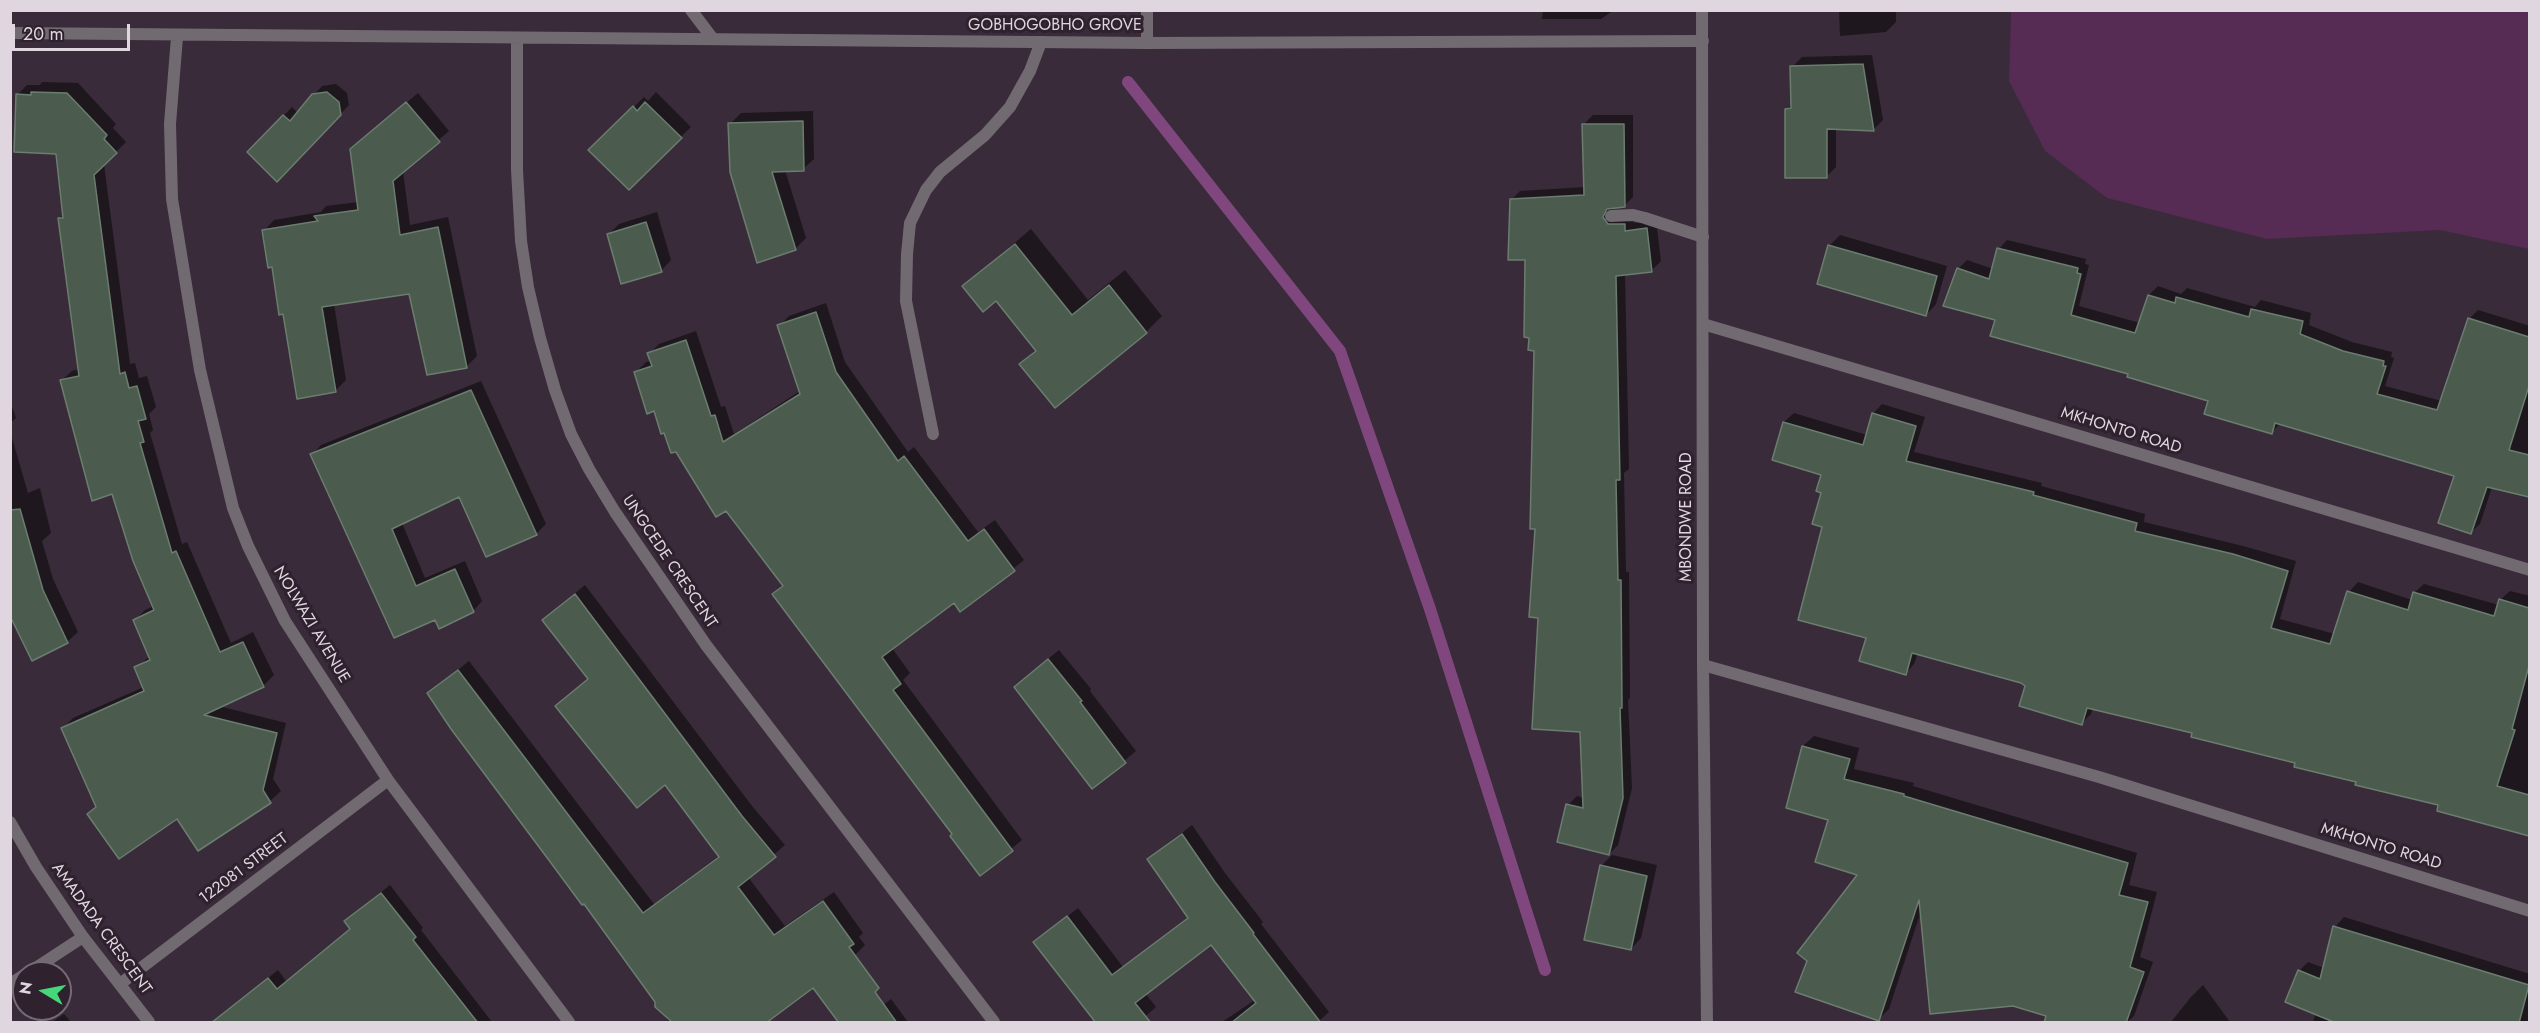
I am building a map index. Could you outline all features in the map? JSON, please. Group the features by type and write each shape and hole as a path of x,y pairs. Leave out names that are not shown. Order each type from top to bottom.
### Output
{"street":[{"path":"691,10 713,39"},
{"path":"1147,10 1147,43"},
{"name":"MBONDWE ROAD","path":"1702,10 1703,665 1707,1023"},
{"name":"GOBHOGOBHO GROVE","path":"10,33 177,37 1147,43 1703,41"},
{"name":"NOLWAZI AVENUE","path":"177,37 170,124 172,199 200,370 233,508 248,546 285,621 388,780 569,1023"},
{"name":"UNGCEDE CRESCENT","path":"517,38 517,170 521,241 526,275 555,390 575,442 615,512 706,645 994,1023"},
{"path":"933,434 906,301 910,223 926,190 940,172 985,135 1010,107 1030,71 1041,42"},
{"path":"1611,216 1633,215 1703,237"},
{"name":"MKHONTO ROAD","path":"1703,324 2529,570"},
{"name":"MKHONTO ROAD","path":"1703,665 2099,777 2529,911"},
{"name":"122081 STREET","path":"120,984 388,780"},
{"name":"AMADADA CRESCENT","path":"10,822 36,867 83,937 149,1023"},
{"path":"46,961 83,937"}],"shaded area":[{"path":"2011,11 2529,11 2529,249 2440,230 2267,239 2107,198 2045,151 2009,81"}],"building":[{"path":"1863,64 1874,131 1827,129 1827,178 1785,178 1785,109 1791,108 1790,66"},
{"path":"31,92 67,93 107,135 104,139 117,153 94,175 120,374 125,372 129,388 137,386 146,419 138,421 144,442 140,443 172,553 176,551 220,652 243,642 264,687 204,715 277,733 263,790 271,803 198,851 177,819 119,859 87,814 96,807 61,728 144,691 134,667 150,660 133,620 154,610 133,561 112,494 92,501 60,380 79,376 58,218 63,218 56,154 14,152 16,94 31,95"},
{"path":"327,92 339,102 341,115 277,182 247,152 283,115 290,121 312,94"},
{"path":"406,102 440,142 393,181 400,235 438,227 467,368 427,375 409,294 322,307 336,392 297,399 283,314 279,315 272,267 268,268 262,230 318,221 314,216 358,210 350,149"},
{"path":"645,102 682,138 629,190 588,150 633,106 637,111"},
{"path":"803,121 804,171 772,172 796,250 757,263 730,172 728,123"},
{"path":"1582,124 1624,124 1625,207 1607,209 1603,217 1608,224 1625,224 1625,231 1647,228 1652,272 1616,276 1620,480 1616,480 1618,580 1621,580 1622,708 1620,708 1623,798 1609,855 1557,842 1566,804 1583,808 1580,732 1532,729 1538,618 1529,617 1535,529 1530,529 1534,351 1528,350 1529,338 1524,337 1525,260 1508,260 1510,199 1584,195"},
{"path":"646,222 662,272 621,284 607,234"},
{"path":"1015,244 1072,315 1109,285 1147,333 1055,408 1019,364 1036,351 996,301 983,312 962,286"},
{"path":"1828,245 1937,276 1926,316 1817,284"},
{"path":"1997,248 2078,268 2077,273 2081,274 2071,315 2135,333 2148,295 2175,303 2176,297 2249,317 2251,309 2303,321 2300,334 2343,351 2384,361 2383,366 2386,366 2377,394 2437,410 2468,318 2529,337 2529,386 2509,450 2529,455 2529,497 2487,487 2471,534 2438,523 2454,476 2275,423 2272,434 2204,414 2208,401 2127,377 2128,374 1990,336 1995,320 1943,306 1957,268 1989,279"},
{"path":"816,312 836,372 898,461 904,456 968,541 984,529 1015,571 960,612 954,603 882,657 901,684 893,690 1013,851 980,876 950,836 952,834 772,594 783,586 726,511 716,517 676,452 671,453 664,433 661,434 654,411 647,414 634,372 652,366 647,353 686,340 711,416 715,415 723,442 800,394 777,325"},
{"path":"471,390 537,535 486,557 459,497 392,529 416,586 455,569 474,612 439,629 435,620 394,638 310,454"},
{"path":"1872,413 1916,426 1906,461 2034,492 2033,495 2137,523 2135,531 2233,554 2288,571 2271,628 2330,644 2347,591 2408,610 2413,592 2494,616 2499,599 2529,608 2529,666 2512,729 2515,730 2497,786 2529,795 2529,836 2437,811 2438,805 2355,785 2356,782 2294,767 2295,763 2191,737 2192,733 2087,708 2082,725 2019,706 2025,686 2021,683 1912,653 1906,675 1859,661 1866,638 1798,620 1822,527 1812,524 1821,493 1816,491 1821,475 1772,460 1783,422 1863,445"},
{"path":"20,509 43,590 68,643 32,661 10,616 10,510"},
{"path":"575,594 742,816 776,857 738,887 774,935 823,901 854,944 849,947 879,988 875,992 897,1023 839,1023 813,988 766,1023 673,1023 655,1007 655,1002 584,904 582,905 451,729 427,693 458,670 643,913 719,857 665,785 637,808 555,706 588,679 542,620"},
{"path":"1048,659 1082,701 1080,702 1126,763 1092,789 1014,687"},
{"path":"1802,746 1850,759 1844,779 1904,794 1904,796 2128,863 2119,895 2148,902 2130,967 2144,972 2126,1023 2044,1023 2046,1016 2013,1006 1930,1014 1919,900 1879,1021 1795,992 1807,961 1797,953 1857,875 1815,862 1828,820 1786,808"},
{"path":"1182,834 1253,934 1321,1023 1231,1023 1256,1003 1211,945 1135,1003 1151,1023 1096,1023 1033,942 1067,916 1112,975 1188,918 1147,859"},
{"path":"1600,865 1647,876 1631,950 1584,940"},
{"path":"381,893 416,937 413,940 478,1023 211,1023 268,978 277,989 350,929 344,921"},
{"path":"2333,926 2529,985 2519,1023 2336,1023 2285,1002 2298,970 2320,979"}],"waterway":[{"path":"1128,82 1340,351 1430,609 1545,970"}]}
